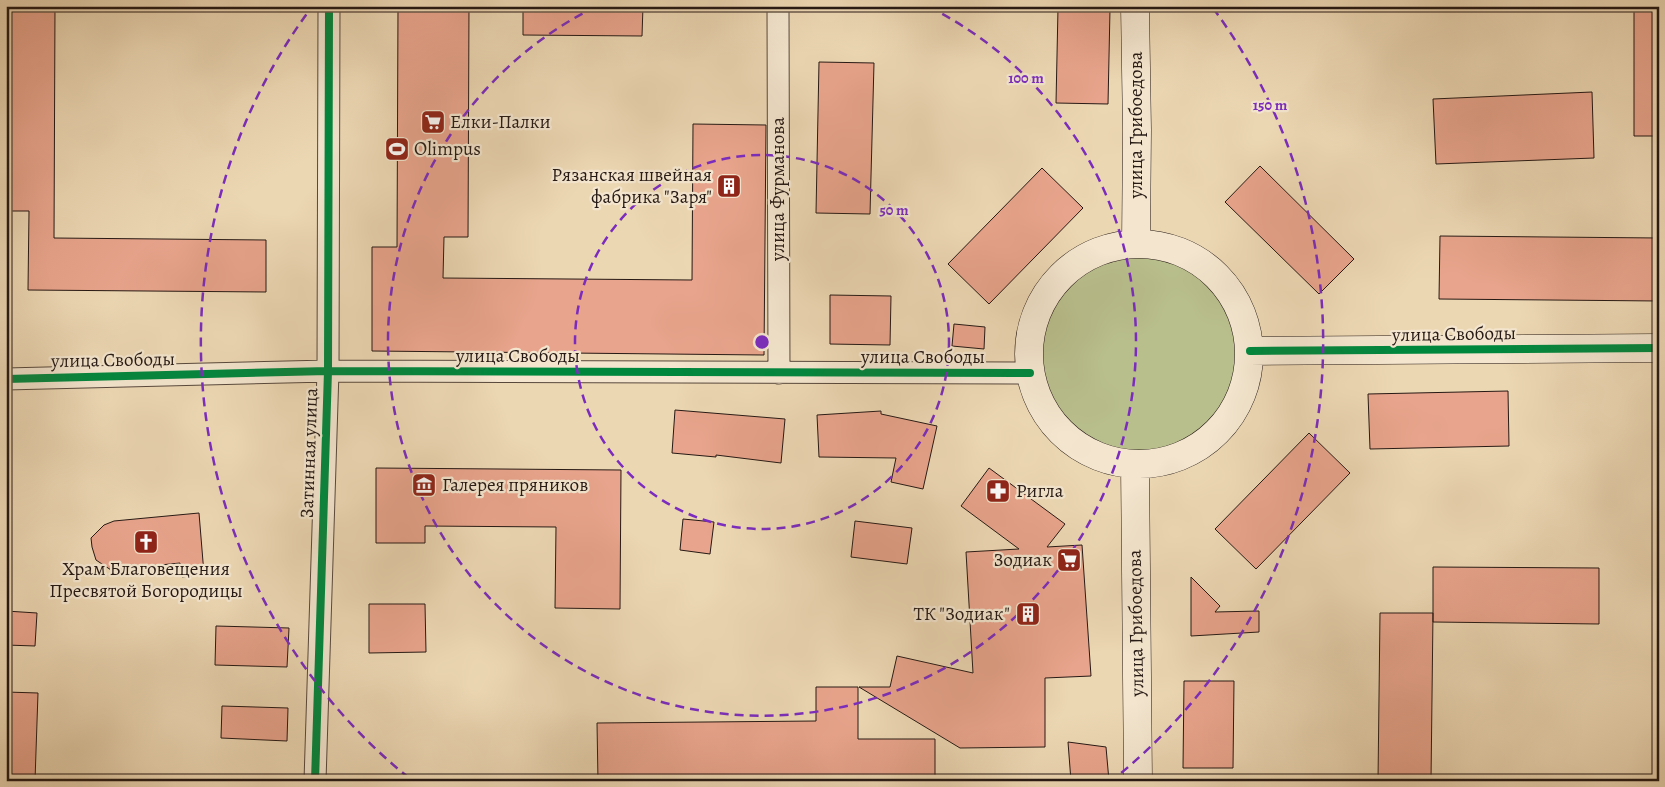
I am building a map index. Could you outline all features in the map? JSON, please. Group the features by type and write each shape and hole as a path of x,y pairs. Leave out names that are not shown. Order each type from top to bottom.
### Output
{"main road":[{"name":"улица Грибоедова","path":"1135,6 1136,243"},
{"path":"1136,243 1164,246 1201,262 1227,287 1244,318 1250,351 1242,395 1224,425 1198,448 1170,461 1135,465 1092,455 1067,439 1043,410 1030,373 1029,335 1041,301 1075,263 1110,247 1136,243"},
{"name":"улица Свободы","path":"1250,351 1659,348"},
{"name":"улица Грибоедова","path":"1135,465 1138,781"}],"street":[{"name":"Затинная улица","path":"315,781 328,372 329,6"},
{"name":"улица Фурманова","path":"778,6 779,373"},
{"name":"улица Свободы","path":"6,379 328,372 1030,373"}],"green space":[{"path":"1139,257 1167,261 1185,269 1193,273 1214,293 1220,300 1232,326 1236,354 1232,382 1224,400 1220,408 1200,429 1193,435 1167,447 1139,451 1111,447 1093,439 1085,435 1064,415 1058,408 1046,382 1042,354 1046,326 1054,308 1058,300 1078,279 1085,273 1111,261"}],"building":[{"path":"6,6 55,6 54,238 266,240 266,292 28,290 29,211 6,211"},
{"name":"Рязанская швейная фабрика \"Заря\"","path":"398,6 469,6 468,237 444,237 443,278 692,280 693,124 766,125 764,355 372,351 372,247 397,247"},
{"path":"523,6 643,6 642,36 523,35"},
{"path":"1634,6 1659,6 1659,136 1634,136"},
{"path":"1058,8 1110,9 1108,104 1056,103"},
{"path":"819,62 874,63 870,214 816,213"},
{"path":"1592,92 1594,158 1436,164 1433,99"},
{"path":"1260,166 1354,259 1319,294 1225,202"},
{"path":"1042,168 1083,208 989,304 948,264"},
{"path":"1440,236 1659,238 1659,301 1439,299"},
{"path":"830,295 891,296 890,345 830,344"},
{"path":"954,324 985,327 984,349 952,346"},
{"path":"1508,391 1509,446 1370,449 1368,394"},
{"path":"675,410 785,419 781,463 716,455 716,457 672,453"},
{"path":"881,411 881,414 937,426 923,489 891,482 896,458 819,457 817,415"},
{"path":"1309,433 1350,473 1256,569 1215,529"},
{"path":"376,468 621,470 620,609 555,608 556,527 425,526 425,543 376,543"},
{"path":"989,468 1065,524 1047,547 1082,545 1091,676 1045,678 1045,747 960,748 859,687 890,687 897,656 973,673 966,552 1019,549 961,506"},
{"name":"Храм Благовещения Пресвятой Богородицы","path":"199,513 204,574 182,577 180,563 111,570 96,560 91,538 104,525 114,521"},
{"path":"683,519 714,522 710,554 680,550"},
{"path":"855,521 912,528 907,564 851,557"},
{"path":"1433,567 1599,568 1599,624 1433,622"},
{"path":"1191,577 1220,606 1215,612 1259,611 1259,632 1191,636"},
{"path":"369,604 425,604 426,652 369,653"},
{"path":"6,611 37,613 35,646 6,645"},
{"path":"1380,613 1433,613 1431,781 1378,781"},
{"path":"216,626 289,628 287,667 215,665"},
{"path":"1184,681 1234,681 1233,768 1183,768"},
{"path":"816,687 858,687 858,739 935,739 935,781 598,781 597,723 816,721"},
{"path":"6,692 38,693 35,781 6,781"},
{"path":"222,706 288,708 287,741 221,738"},
{"path":"1068,742 1106,747 1109,781 1071,781"}],"cycle path":[{"path":"315,781 328,371 329,6"},
{"path":"1250,351 1659,348"},
{"path":"6,379 328,371 1030,373"}],"place":[{"name":"Елки-Палки","path":"433,122"},
{"name":"Olimpus","path":"397,149"},
{"name":"Рязанская швейная фабрика \"Заря\"","path":"729,186"},
{"name":"Галерея пряников","path":"424,485"},
{"name":"Ригла","path":"998,491"},
{"name":"Храм Благовещения Пресвятой Богородицы","path":"146,542"},
{"name":"Зодиак","path":"1069,560"},
{"name":"ТК \"Зодиак\"","path":"1028,614"}]}
